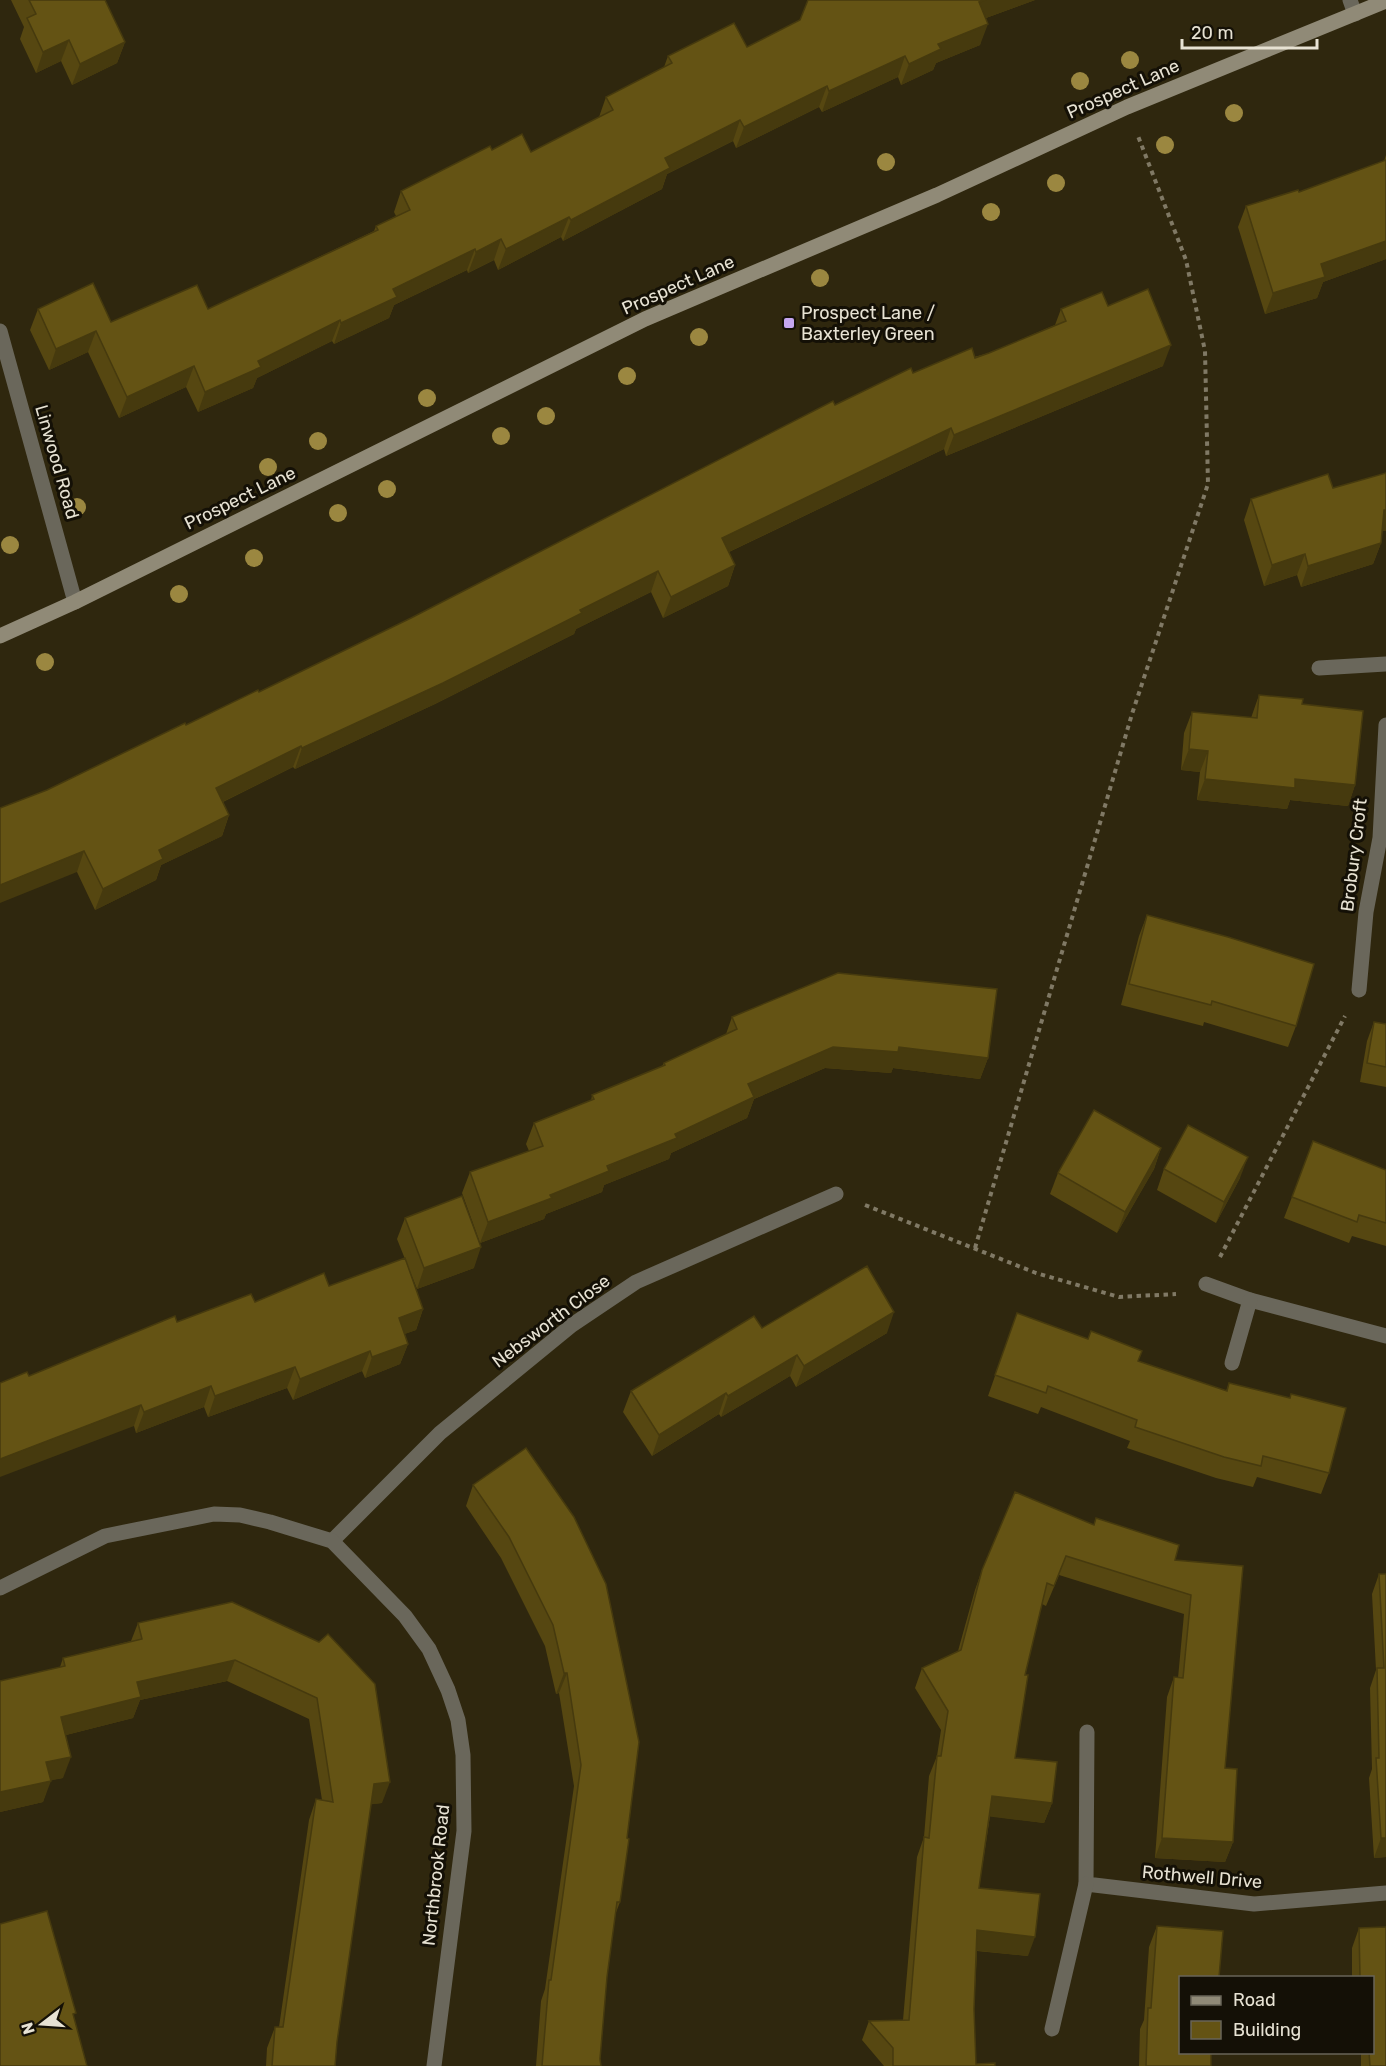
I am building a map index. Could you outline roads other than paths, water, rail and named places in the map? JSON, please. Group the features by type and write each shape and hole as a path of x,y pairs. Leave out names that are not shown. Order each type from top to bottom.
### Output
{"street":[{"name":"Prospect Lane","path":"0,636 75,602 645,319 937,195 1353,7 1386,1"},
{"name":"Linwood Road","path":"0,332 75,602"},
{"path":"1319,668 1385,669"},
{"name":"Brobury Croft","path":"1359,990 1366,912 1380,838 1386,725"},
{"name":"Nebsworth Close","path":"332,1541 440,1433 572,1325 636,1282 836,1194"},
{"path":"1206,1284 1250,1300 1386,1336"},
{"path":"1232,1363 1250,1300"},
{"name":"Northbrook Road","path":"0,1588 105,1536 214,1514 240,1515 332,1541 405,1616 429,1649 448,1690 458,1720 463,1755 464,1831 434,2066"},
{"path":"1052,2029 1086,1884 1087,1732"},
{"name":"Rothwell Drive","path":"1086,1884 1254,1904 1386,1893"}],"place":[{"name":"Prospect Lane / Baxterley Green","path":"789,323"}]}
